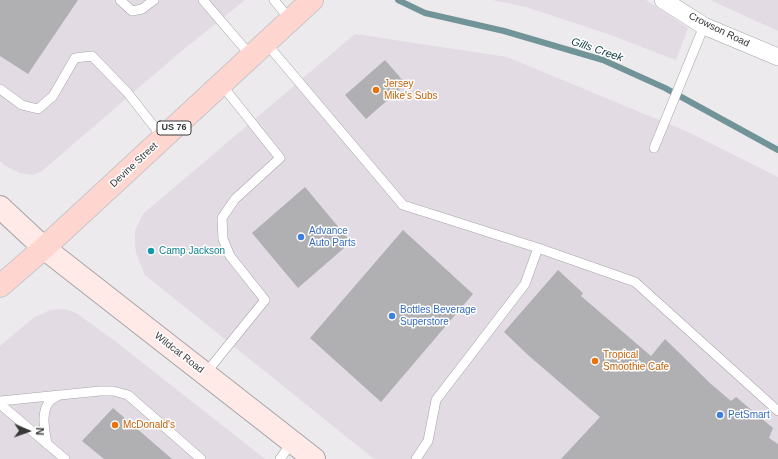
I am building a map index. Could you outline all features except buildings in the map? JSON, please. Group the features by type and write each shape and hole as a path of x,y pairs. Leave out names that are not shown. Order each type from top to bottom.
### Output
{"main road":[{"name":"Devine Street","path":"44,248 302,9"},
{"name":"Wildcat Road","path":"0,207 44,248 314,459"},
{"name":"US 76","path":"0,286 44,248"}],"street":[{"name":"Crowson Road","path":"666,1 704,26 778,58"}],"lane":[{"path":"120,0 132,11 142,9 154,0"},
{"path":"203,0 259,50 404,206 538,248 635,282 778,411"},
{"path":"274,0 302,9"},
{"path":"654,148 704,26"},
{"path":"0,89 22,105 38,109 53,96 75,58 92,56 127,92 163,138"},
{"path":"205,374 265,300 230,256 222,240 222,218 235,199 280,158 221,84"},
{"path":"416,459 428,441 436,400 526,284 538,248"},
{"path":"0,403 60,395 113,391 128,396 201,459"},
{"path":"47,444 44,426 45,412 50,401 60,395"},
{"path":"0,403 65,459"},
{"path":"280,459 292,442"}],"shaded area":[{"path":"0,0 245,0 178,54 42,171 33,175 20,173 4,165 0,161"},
{"path":"492,0 646,0 688,28 676,60 608,34 526,7"},
{"path":"710,0 778,0 778,31"},
{"path":"355,34 507,57 688,132 778,177 778,459 374,459 145,275 136,253 135,243 135,231 143,214"},
{"path":"65,309 76,313 111,338 265,459 0,459 0,346 33,318 50,310"}],"waterway":[{"name":"Gills Creek","path":"398,0 425,13 504,31 603,60 665,88 778,150"}],"place":[{"name":"Jersey Mike's Subs","path":"376,90"},
{"name":"Advance Auto Parts","path":"301,237"},
{"name":"Camp Jackson","path":"151,251"},
{"name":"Bottles Beverage Superstore","path":"392,316"},
{"name":"Tropical Smoothie Cafe","path":"595,361"},
{"name":"PetSmart","path":"720,415"},
{"name":"McDonald's","path":"115,425"}]}
